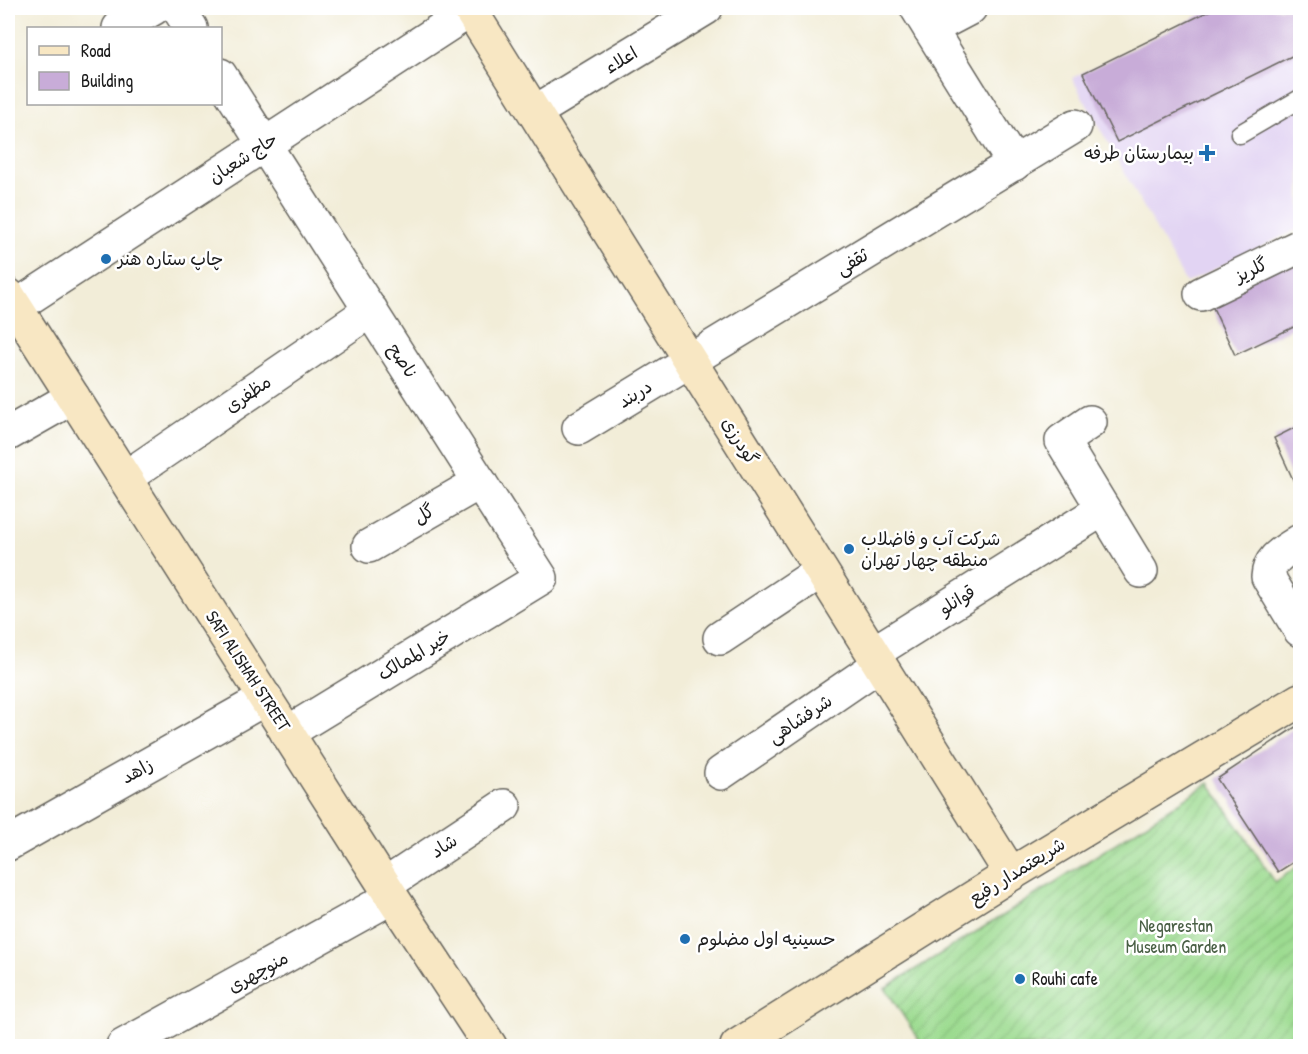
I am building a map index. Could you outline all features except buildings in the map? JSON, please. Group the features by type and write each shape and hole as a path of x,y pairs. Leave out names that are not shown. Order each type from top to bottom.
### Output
{"street":[{"path":"121,27 154,8"},
{"path":"178,8 190,27"},
{"name":"گودرزی","path":"471,8 1011,874"},
{"name":"حاج شعبان","path":"11,301 265,144 471,8"},
{"name":"اعلاء","path":"535,112 706,8"},
{"path":"970,8 923,18 1014,164"},
{"name":"ناصح","path":"222,78 541,578"},
{"name":"ثقفی","path":"690,360 1075,126"},
{"name":"گلریز","path":"1201,294 1300,246"},
{"name":"SAFI ALISHAH STREET","path":"11,301 490,1047"},
{"name":"مظفری","path":"125,478 371,310"},
{"name":"دربند","path":"579,428 690,360"},
{"path":"8,434 73,397"},
{"path":"1090,422 1062,441 1141,571"},
{"name":"گل","path":"369,546 480,482"},
{"name":"قوانلو","path":"876,659 1103,508"},
{"path":"1300,541 1272,560 1268,569 1268,577 1300,630"},
{"path":"720,638 821,571"},
{"name":"خیر الممالک","path":"288,733 541,578"},
{"name":"شرفشاهی","path":"721,772 876,659"},
{"name":"زاهد","path":"8,844 266,698"},
{"name":"شریعتمدار رفیع","path":"737,1047 1011,874 1300,700"},
{"name":"شاد","path":"389,891 504,806"},
{"name":"منوچهری","path":"123,1047 159,1038 389,891"}],"lane":[{"path":"1240,134 1300,99"}],"shaded area":[{"name":"بیمارستان طرفه","path":"1215,8 1300,8 1300,228 1186,283 1072,78"}],"green space":[{"name":"Negarestan Museum Garden","path":"1209,783 1275,882 1300,865 1300,1046 923,1046 885,988 1026,901"}],"place":[{"name":"بیمارستان طرفه","path":"1207,153"},
{"name":"چاپ ستاره هنر","path":"106,259"},
{"name":"شرکت آب و فاضلاب منطقه چهار تهران","path":"849,549"},
{"name":"حسینیه اول مضلوم","path":"685,939"},
{"name":"Rouhi cafe","path":"1020,979"}]}
